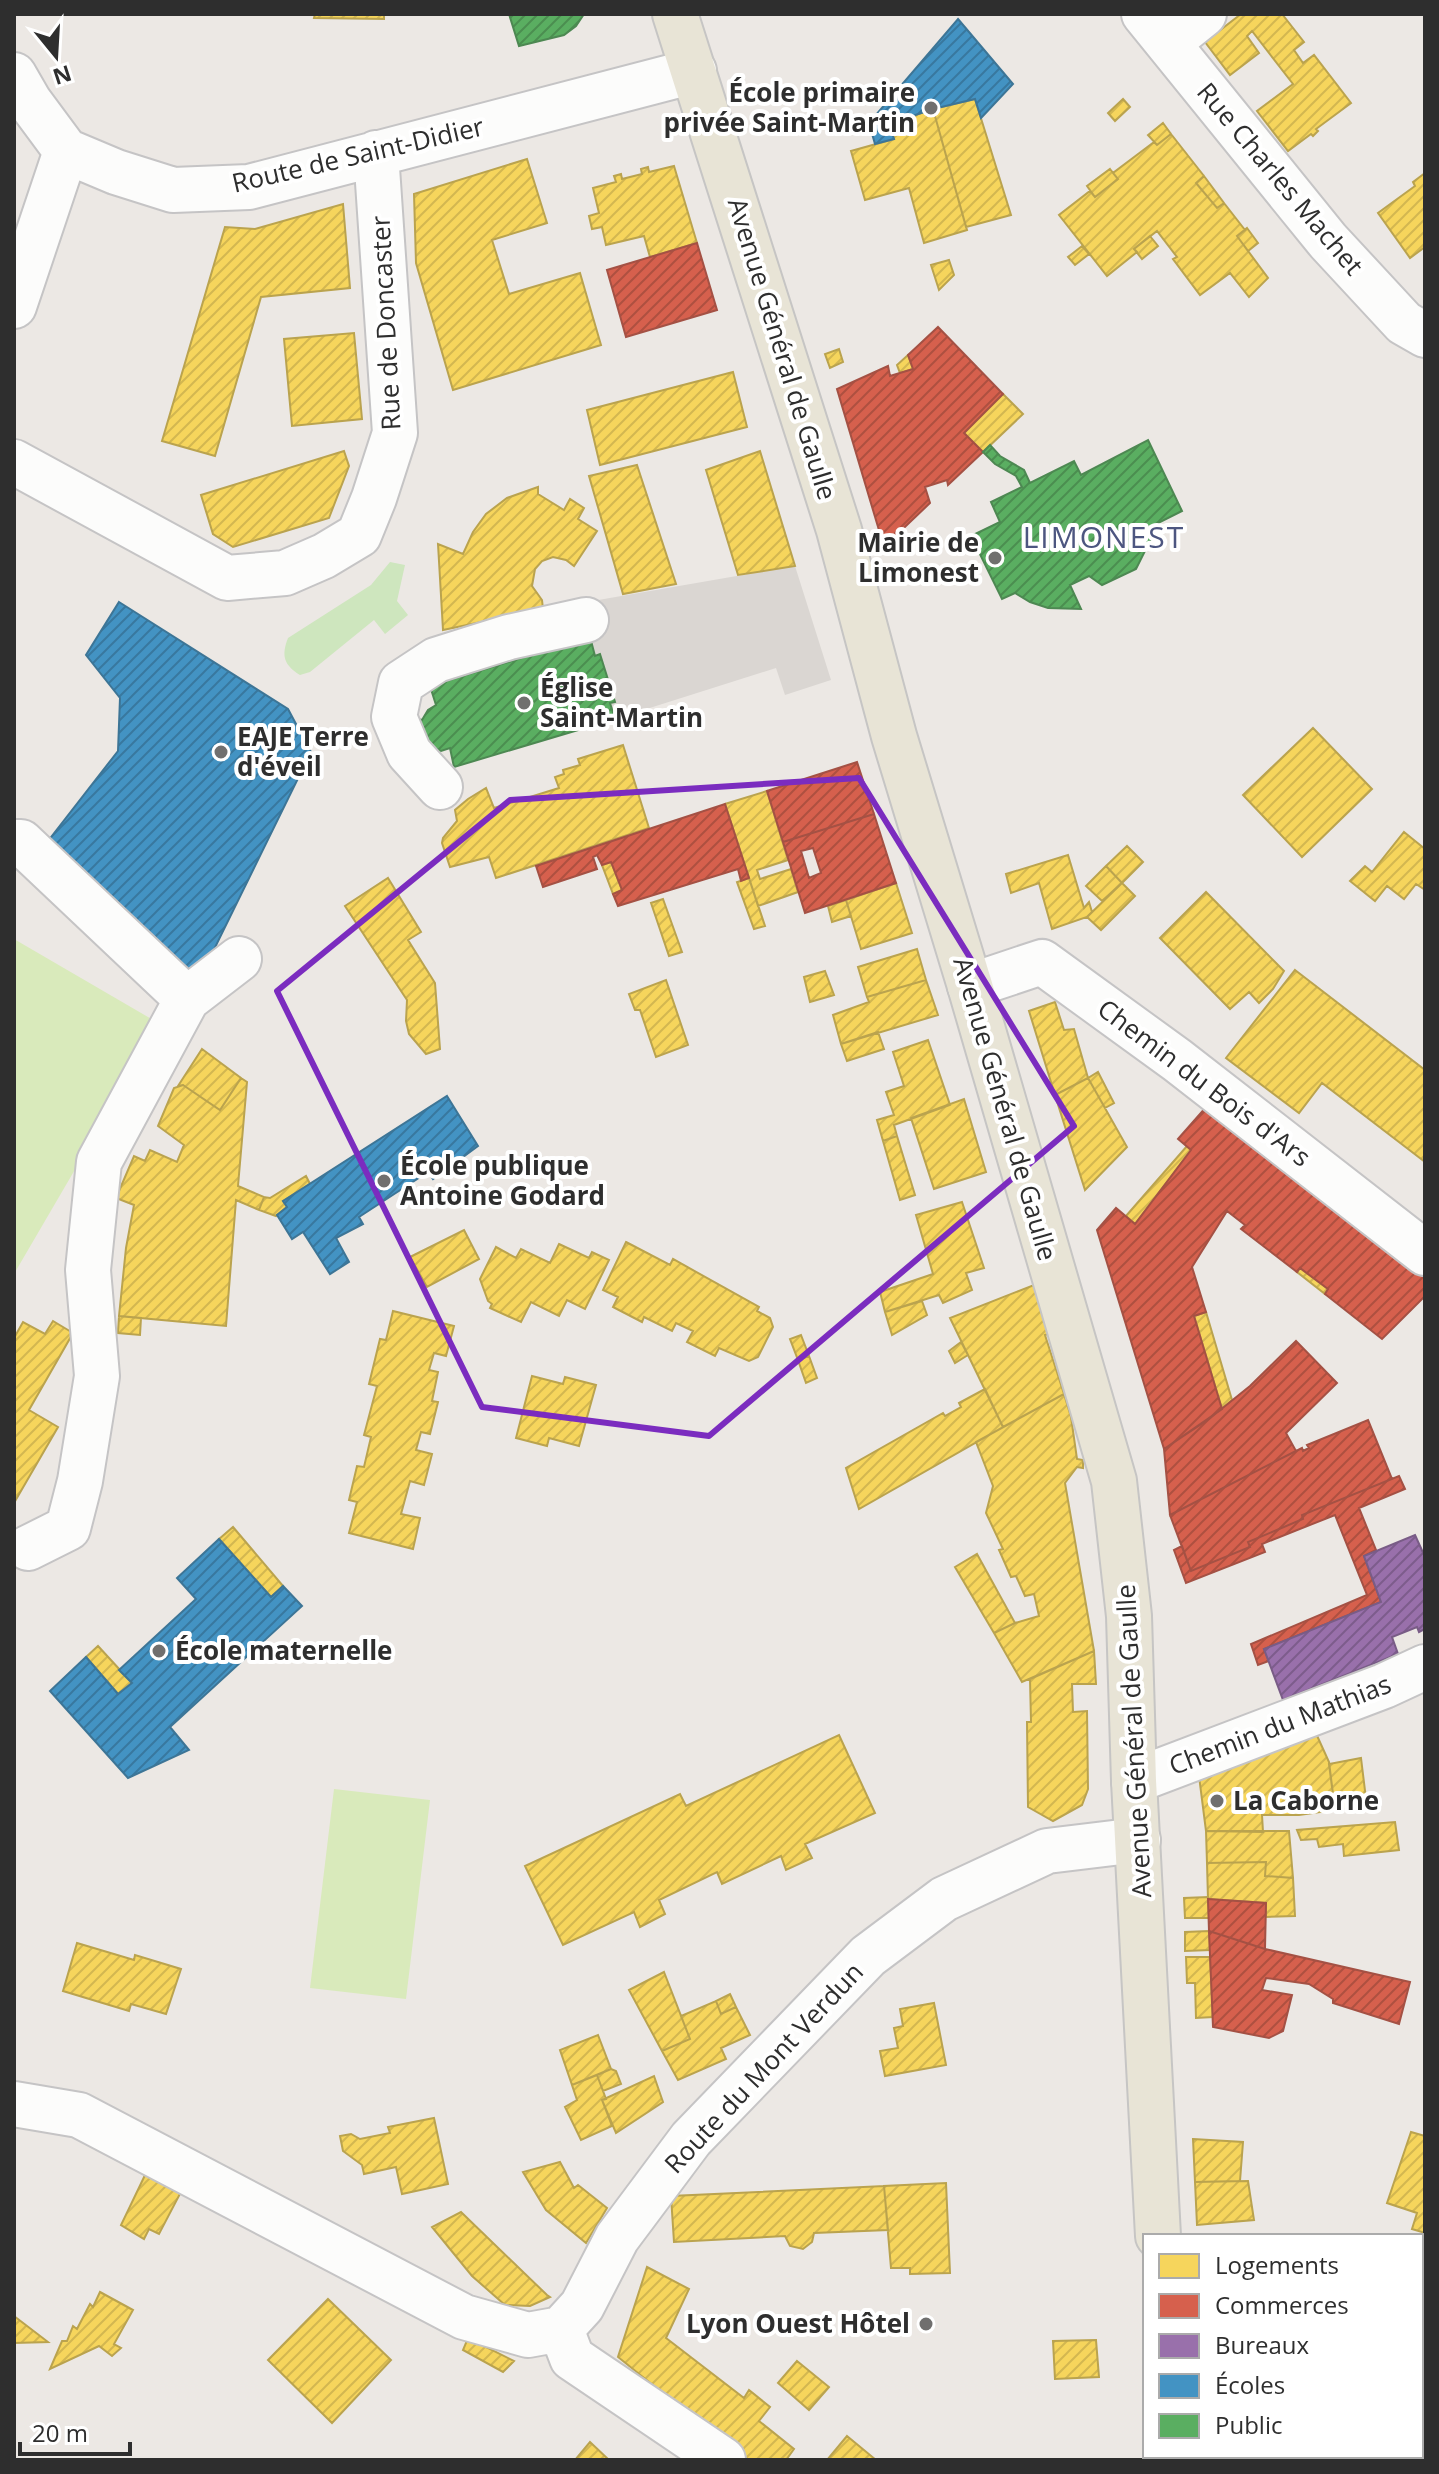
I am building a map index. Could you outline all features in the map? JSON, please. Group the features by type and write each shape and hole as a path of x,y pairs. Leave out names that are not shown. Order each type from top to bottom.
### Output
{"main road":[{"name":"Avenue Général de Gaulle","path":"675,14 839,530 894,736 1114,1481 1129,1616 1134,1781 1158,2234"}],"street":[{"path":"1156,29 1204,14"},
{"name":"Rue Charles Machet","path":"1156,29 1328,241 1404,323 1425,335"},
{"name":"Route de Saint-Didier","path":"66,151 116,172 173,190 249,187 694,71"},
{"path":"14,75 66,151 14,306"},
{"name":"Rue de Doncaster","path":"14,462 227,578 285,573 324,556 359,535 395,433 376,153"},
{"path":"440,787 409,753 394,717 401,683 436,660 509,637 586,620"},
{"path":"14,842 21,842 63,880 187,999"},
{"path":"28,1548 68,1528 80,1481 97,1376 88,1270 99,1162 187,999 239,959"},
{"name":"Chemin du Bois d'Ars","path":"970,986 1042,962 1177,1060 1425,1253"},
{"name":"Chemin du Mathias","path":"1134,1781 1384,1686 1425,1667"},
{"name":"Route du Mont Verdun","path":"561,2329 582,2306 617,2238 691,2139 868,1956 944,1899 1047,1851 1138,1840"},
{"path":"14,2104 79,2115 464,2317 528,2335 561,2329 572,2358 723,2460"}],"highlighted area":[{"path":"859,778 1074,1126 709,1436 482,1407 277,991 510,800"}],"green space":[{"path":"390,562 405,565 397,601 408,615 385,634 374,620 310,672 300,675 290,668 285,660 288,638 371,585"},
{"path":"14,939 160,1024 14,1274"},
{"path":"334,1789 430,1800 406,1999 310,1988"}],"shaded area":[{"path":"795,566 831,680 785,695 776,668 615,719 610,703 614,702 599,654 595,656 581,603"}],"building: Logements":[{"path":"315,14 384,14 384,19 314,18"},
{"path":"1241,14 1282,14 1304,42 1294,50 1303,63 1314,55 1351,103 1316,129 1318,131 1313,136 1311,134 1288,151 1257,111 1293,84 1252,31 1247,36 1259,53 1230,75 1205,42"},
{"path":"975,99 1011,215 966,227 933,109"},
{"path":"1123,99 1130,107 1115,121 1108,113"},
{"path":"933,109 967,230 924,243 909,188 865,200 851,151 894,139 889,124"},
{"path":"1163,123 1171,134 1157,145 1148,135"},
{"path":"1171,134 1204,176 1196,183 1217,208 1224,203 1245,230 1237,236 1268,278 1249,297 1230,273 1200,295 1157,231 1107,276 1059,215 1090,191 1095,197 1118,179 1113,173 1154,142 1157,145"},
{"path":"527,159 547,223 492,240 509,294 580,273 601,345 453,390 416,263 414,194"},
{"path":"674,166 697,243 650,257 644,236 606,245 602,227 592,229 589,216 599,213 593,188 616,182 614,176 621,174 622,179 642,174 641,169 648,167 649,172"},
{"path":"1110,169 1118,179 1095,197 1087,186"},
{"path":"1425,173 1425,247 1410,258 1378,213 1415,186 1413,182"},
{"path":"1204,176 1224,203 1217,208 1196,183"},
{"path":"343,204 350,288 261,297 215,456 162,441 225,227 255,229"},
{"path":"1247,228 1258,243 1248,251 1237,236"},
{"path":"1150,236 1158,246 1142,259 1134,249"},
{"path":"1082,246 1089,254 1075,265 1068,257"},
{"path":"949,260 954,275 939,290 931,265"},
{"path":"354,333 362,419 292,426 284,339"},
{"path":"839,349 843,362 830,368 825,354"},
{"path":"908,355 913,369 900,373 897,365"},
{"path":"733,372 747,427 600,465 587,410"},
{"path":"1003,394 1023,414 983,452 964,433"},
{"path":"344,451 349,466 329,518 233,547 213,534 201,495"},
{"path":"760,451 795,566 738,575 706,470"},
{"path":"637,465 676,584 623,594 589,476"},
{"path":"538,487 538,494 564,510 570,499 584,508 578,519 597,531 574,566 553,557 542,561 535,569 532,586 542,600 543,609 443,630 438,544 463,554 486,514 507,498"},
{"path":"1313,728 1372,789 1302,857 1243,795"},
{"path":"623,745 649,828 496,878 489,857 450,867 443,838 457,821 455,810 468,799 486,788 494,808 559,788 555,777 564,774 563,770 580,765 578,759"},
{"path":"767,791 788,860 757,870 760,879 791,869 798,892 758,906 725,804"},
{"path":"1404,832 1425,849 1425,890 1416,884 1404,899 1387,886 1375,901 1350,881 1365,866 1372,872"},
{"path":"1127,846 1143,862 1122,883 1106,866"},
{"path":"1068,855 1084,908 1089,902 1092,912 1087,917 1052,929 1039,883 1011,893 1006,874"},
{"path":"611,862 622,890 613,894 602,865"},
{"path":"1106,866 1122,883 1102,901 1086,886"},
{"path":"388,878 421,932 408,940 435,983 440,1049 426,1054 409,1034 407,1000 345,906"},
{"path":"749,878 765,926 754,929 737,882"},
{"path":"896,883 912,933 861,949 846,900"},
{"path":"1122,883 1135,896 1101,930 1087,917"},
{"path":"1206,892 1284,971 1273,989 1259,1003 1249,992 1230,1009 1160,938"},
{"path":"663,899 682,952 669,956 651,903"},
{"path":"846,900 851,916 832,922 828,906"},
{"path":"917,949 926,980 867,997 858,967"},
{"path":"1295,970 1425,1070 1425,1162 1322,1083 1299,1113 1226,1058"},
{"path":"825,971 834,995 810,1002 804,977"},
{"path":"666,980 688,1045 656,1057 640,1010 635,1010 629,994"},
{"path":"926,980 938,1015 841,1044 833,1015 869,1002 867,997"},
{"path":"1055,1002 1064,1030 1074,1029 1088,1078 1055,1095 1029,1011"},
{"path":"878,1032 884,1049 847,1061 841,1044"},
{"path":"928,1040 950,1105 894,1125 897,1136 883,1141 877,1120 894,1115 886,1092 904,1086 893,1052"},
{"path":"202,1049 241,1078 220,1110 183,1085 178,1086"},
{"path":"1098,1072 1114,1103 1105,1108 1088,1078"},
{"path":"241,1078 247,1082 238,1186 264,1197 259,1210 236,1200 226,1326 119,1316 134,1205 116,1198 134,1156 145,1161 150,1150 177,1162 184,1145 158,1126 174,1088 183,1085 220,1110"},
{"path":"1088,1078 1127,1147 1085,1190 1055,1095"},
{"path":"964,1099 986,1172 934,1189 911,1118"},
{"path":"897,1136 915,1195 900,1200 883,1141"},
{"path":"1187,1146 1191,1150 1135,1224 1126,1216"},
{"path":"306,1176 310,1184 283,1201 287,1207 276,1216 259,1210 264,1197 270,1198"},
{"path":"962,1202 984,1268 966,1273 972,1290 943,1303 939,1295 885,1312 880,1292 933,1274 916,1215"},
{"path":"464,1230 479,1259 427,1287 410,1257"},
{"path":"626,1242 670,1265 673,1259 759,1307 757,1311 770,1318 773,1327 758,1357 749,1361 719,1348 715,1356 687,1342 693,1331 676,1323 672,1331 644,1317 642,1322 613,1307 618,1297 603,1290"},
{"path":"559,1244 589,1258 592,1252 609,1260 585,1309 567,1300 559,1316 531,1302 521,1322 490,1308 492,1304 480,1279 496,1247 516,1258 521,1249 550,1263"},
{"path":"1300,1268 1328,1289 1325,1294 1297,1272"},
{"path":"1034,1285 1049,1334 1045,1335 1064,1394 1003,1427 950,1318"},
{"path":"922,1301 927,1315 892,1335 885,1312"},
{"path":"393,1311 454,1326 446,1356 434,1353 429,1370 438,1372 432,1401 438,1402 430,1434 421,1432 416,1450 432,1454 424,1485 410,1481 401,1514 420,1518 413,1549 349,1533 357,1502 349,1500 357,1466 364,1467 371,1437 364,1435 377,1386 369,1384 380,1339 386,1340"},
{"path":"1206,1312 1232,1400 1222,1409 1194,1316"},
{"path":"119,1316 141,1318 140,1335 118,1333"},
{"path":"53,1321 73,1333 29,1410 58,1427 14,1503 14,1338 23,1322 45,1334"},
{"path":"801,1335 809,1356 798,1360 790,1339"},
{"path":"961,1342 968,1355 955,1363 949,1351"},
{"path":"809,1356 817,1378 806,1383 798,1360"},
{"path":"532,1376 563,1384 565,1377 596,1385 579,1446 549,1438 547,1446 516,1438"},
{"path":"985,1389 1003,1427 859,1509 846,1468 943,1413 945,1416 961,1407 959,1403"},
{"path":"1064,1394 1077,1459 1083,1460 1083,1468 1077,1467 1065,1483 1094,1651 1022,1682 994,1633 1039,1616 1034,1594 1025,1596 1016,1576 1011,1577 999,1550 1003,1549 986,1513 993,1486 976,1442"},
{"path":"233,1527 283,1586 271,1597 219,1539"},
{"path":"977,1554 1015,1623 994,1633 955,1567"},
{"path":"98,1646 132,1683 118,1694 86,1657"},
{"path":"1094,1651 1096,1684 1072,1684 1073,1712 1087,1711 1088,1789 1082,1805 1053,1821 1028,1807 1030,1679"},
{"path":"1314,1729 1329,1762 1335,1810 1299,1815 1262,1815 1263,1832 1206,1831 1199,1776"},
{"path":"839,1735 875,1813 805,1844 812,1858 786,1870 781,1856 722,1884 717,1872 659,1900 665,1914 640,1927 634,1912 563,1945 525,1866 680,1794 686,1806"},
{"path":"1361,1758 1367,1807 1335,1810 1329,1764"},
{"path":"1395,1822 1399,1850 1344,1856 1343,1844 1319,1847 1317,1839 1301,1840 1297,1830"},
{"path":"1206,1831 1289,1831 1293,1878 1265,1876 1266,1862 1207,1863"},
{"path":"1266,1862 1265,1876 1293,1878 1295,1916 1266,1917 1266,1903 1208,1899 1207,1863"},
{"path":"1208,1897 1209,1918 1185,1918 1184,1898"},
{"path":"1209,1931 1210,1950 1185,1951 1185,1932"},
{"path":"77,1943 134,1960 135,1955 181,1969 166,2014 131,2004 129,2011 63,1991"},
{"path":"1186,1957 1210,1957 1213,2017 1196,2018 1195,1983 1187,1983"},
{"path":"664,1972 690,2039 662,2051 629,1990"},
{"path":"730,1994 736,2007 721,2014 716,2001"},
{"path":"716,2001 721,2014 736,2007 750,2035 721,2048 726,2059 678,2080 662,2051 690,2039 681,2016"},
{"path":"934,2003 946,2065 885,2076 880,2051 898,2048 894,2028 903,2026 900,2009"},
{"path":"598,2035 611,2069 572,2085 560,2050"},
{"path":"611,2069 616,2071 621,2084 603,2091 597,2075"},
{"path":"597,2075 612,2126 581,2140 565,2107 577,2100 572,2085"},
{"path":"654,2076 663,2102 616,2133 602,2100"},
{"path":"434,2118 448,2184 402,2194 396,2167 364,2174 362,2165 343,2151 340,2136 351,2134 360,2139 390,2133 388,2127"},
{"path":"1411,2132 1425,2136 1425,2233 1412,2229 1417,2213 1387,2203"},
{"path":"1193,2139 1243,2142 1240,2181 1195,2182"},
{"path":"560,2162 574,2188 578,2185 607,2208 586,2243 546,2210 523,2172"},
{"path":"147,2171 182,2190 159,2234 149,2229 144,2239 121,2225"},
{"path":"1248,2181 1254,2220 1197,2225 1195,2182"},
{"path":"946,2183 950,2273 910,2274 910,2268 891,2268 884,2186"},
{"path":"884,2186 888,2230 814,2233 812,2242 803,2249 790,2246 785,2236 674,2242 671,2196"},
{"path":"461,2212 550,2297 530,2306 505,2305 472,2276 432,2227"},
{"path":"647,2267 689,2289 666,2338 744,2398 749,2390 770,2407 759,2421 794,2449 786,2460 746,2460 618,2357"},
{"path":"100,2292 133,2310 114,2344 121,2348 112,2356 99,2346 50,2369 62,2341 67,2341 73,2326 77,2329"},
{"path":"328,2299 391,2360 332,2423 268,2360"},
{"path":"14,2316 48,2342 14,2343"},
{"path":"468,2338 514,2361 503,2372 463,2350"},
{"path":"1096,2340 1099,2377 1055,2379 1053,2341"},
{"path":"797,2361 829,2387 809,2410 778,2383"},
{"path":"847,2436 876,2460 827,2460"},
{"path":"590,2442 609,2460 575,2460"},
{"path":"1211,2458 1258,2458 1258,2460"}],"building: Commerces":[{"path":"697,243 717,310 626,337 607,270"},
{"path":"938,327 1003,394 964,433 983,452 948,485 947,480 925,487 930,503 884,547 837,389 888,366 890,376 913,369 908,355"},
{"path":"857,762 874,814 783,842 767,791"},
{"path":"725,804 749,878 741,881 738,869 618,906 613,894 622,890 611,862 602,865 597,855 593,857 597,869 543,887 536,866"},
{"path":"874,814 896,883 805,913 783,842","holes":["813,848 821,873 809,878 801,851"]},
{"path":"1206,1107 1425,1276 1425,1296 1382,1339 1325,1294 1328,1289 1300,1268 1297,1272 1241,1229 1245,1225 1227,1211 1192,1267 1206,1312 1194,1316 1222,1409 1164,1449 1097,1230 1116,1208 1135,1224 1191,1150 1178,1139"},
{"path":"1296,1341 1337,1383 1286,1433 1296,1451 1170,1515 1164,1449 1250,1386"},
{"path":"1368,1420 1392,1479 1302,1515 1303,1519 1248,1542 1250,1547 1191,1571 1170,1515 1302,1448 1303,1451 1309,1448 1307,1445"},
{"path":"1399,1476 1405,1489 1359,1508 1376,1550 1364,1556 1381,1602 1264,1649 1269,1661 1258,1665 1251,1644 1367,1595 1335,1515 1262,1544 1265,1552 1186,1583 1174,1550 1182,1546 1191,1571 1250,1547 1248,1542 1303,1519 1302,1515"},
{"path":"1208,1899 1266,1903 1265,1949 1209,1931"},
{"path":"1209,1931 1265,1949 1410,1982 1399,2024 1333,2003 1333,1999 1309,1984 1266,1978 1262,1990 1292,1995 1283,2031 1269,2038 1213,2027"}],"building: Bureaux":[{"path":"1415,1535 1425,1557 1425,1629 1419,1632 1417,1627 1392,1637 1398,1654 1283,1700 1264,1649 1381,1602 1364,1556"}],"building: Écoles":[{"path":"958,19 1013,84 981,118 975,99 933,109 889,124 894,139 875,144 869,123"},
{"path":"119,602 288,709 311,752 200,978 41,850 118,751 120,698 86,655"},
{"path":"447,1096 478,1146 433,1179 428,1172 359,1217 363,1224 336,1238 349,1262 330,1274 303,1232 292,1239 277,1215 287,1207 283,1201"},
{"path":"219,1539 271,1597 283,1586 302,1606 170,1727 189,1750 128,1778 50,1691 86,1657 118,1694 132,1683 119,1670 196,1599 177,1578"}],"building: Public":[{"path":"509,14 584,14 576,26 564,35 519,46"},
{"path":"1148,440 1182,511 1140,532 1143,539 1153,535 1136,569 1102,585 1089,576 1070,585 1081,609 1048,608 1015,593 1002,599 971,536 1000,522 991,502 1022,487 1016,476 995,464 983,452 990,445 1000,456 1024,470 1030,483 1074,461 1081,475"},
{"name":"Église Saint-Martin","path":"590,637 595,656 600,654 615,702 610,703 615,719 454,767 450,748 441,751 434,748 421,734 418,719 422,720 428,710 436,705 430,686"}],"place":[{"name":"École primaire privée Saint-Martin","path":"931,108"},
{"name":"Mairie de Limonest","path":"995,558"},
{"name":"Église Saint-Martin","path":"524,703"},
{"name":"EAJE Terre d'éveil","path":"221,752"},
{"name":"École publique Antoine Godard","path":"384,1181"},
{"name":"École maternelle","path":"159,1651"},
{"name":"La Caborne","path":"1217,1801"},
{"name":"Lyon Ouest Hôtel","path":"926,2324"}],"district":[{"name":"LIMONEST","path":"1104,538"}]}
